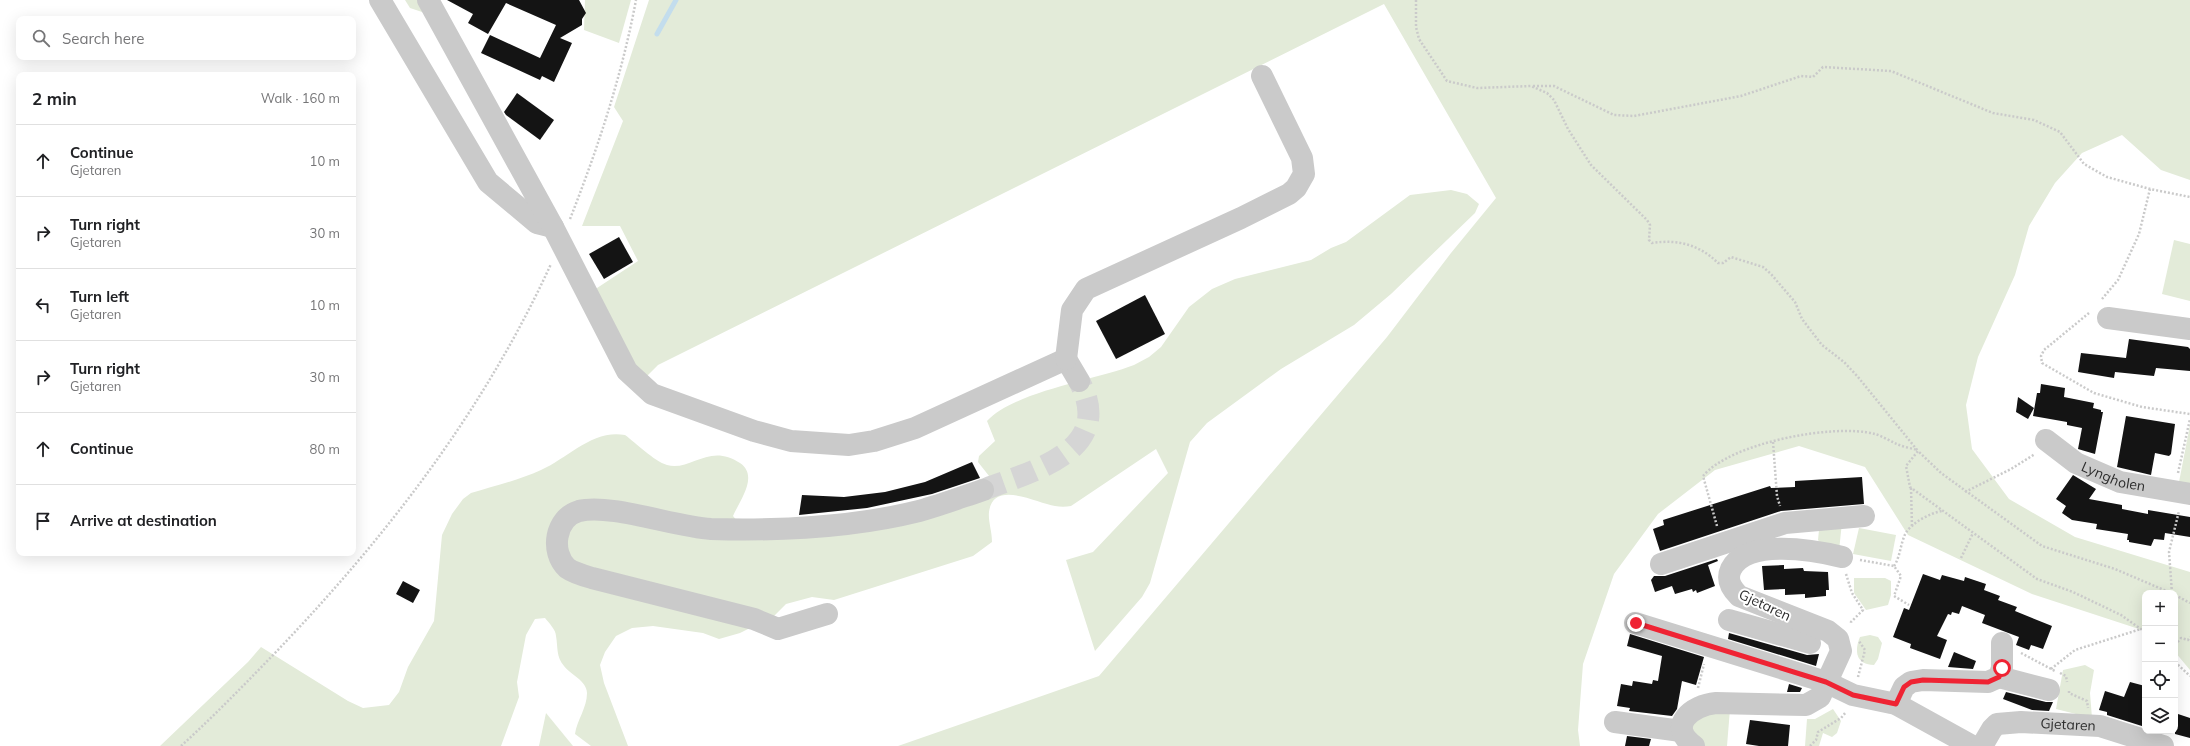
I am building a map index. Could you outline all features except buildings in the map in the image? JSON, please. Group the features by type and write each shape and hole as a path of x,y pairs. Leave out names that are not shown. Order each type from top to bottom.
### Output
{"street":[{"path":"380,0 488,182 536,223 556,235"},
{"path":"428,0 556,235 627,371 652,394 754,431 791,441 849,445 892,437 915,428 1066,359"},
{"path":"1079,381 1066,359 1072,310 1086,289 1241,218 1289,194 1296,188 1304,174 1302,158 1262,76"},
{"path":"2108,318 2190,329"},
{"name":"Lyngholen","path":"2048,442 2076,463 2120,482 2186,493"},
{"path":"827,614 778,629 754,619 592,578 569,569 562,562 558,554 558,537 565,521 579,511 587,510 618,512 672,524 712,529 822,526 878,520 908,513 983,490"},
{"path":"1661,564 1785,524 1811,520 1864,516"},
{"path":"1810,549 1811,520"},
{"name":"Gjetaren","path":"1698,707 1704,704 1716,703 1806,705 1820,697 1841,651 1838,640 1828,631 1788,626 1739,596 1730,587 1728,575 1735,563 1748,554 1766,550 1810,549 1842,557"},
{"path":"1729,620 1788,626 1810,643"},
{"path":"1636,623 1826,682 1853,695 1896,704 1972,746"},
{"path":"1999,677 2002,668 2002,643"},
{"path":"1896,704 1904,687 1911,682 1923,680 1988,682 1999,677 2049,690"},
{"path":"1688,738 1682,723 1691,711 1698,707"},
{"path":"1614,722 1688,738"},
{"name":"Gjetaren","path":"1982,746 1992,729 1997,724 2021,722 2100,726 2163,746"}],"path":[{"path":"181,746 215,715 308,619 398,514 472,410 514,340 556,235 605,122 625,51 636,0"},
{"path":"1416,0 1416,27 1418,39 1446,81 1477,88 1554,86 1614,115 1634,116 1741,96 1801,76 1813,77 1823,67 1891,71 1993,113 2034,120 2060,132 2084,164 2107,177 2150,189"},
{"path":"1532,86 1547,92 1554,100 1568,129 1591,165 1647,220 1650,225 1649,240 1652,243 1664,241 1693,245 1707,252 1718,263 1723,263 1731,257 1763,267 1795,302 1802,320 1822,345 1844,362 1858,377 1918,450 1941,474 2042,546 2115,569 2164,590"},
{"path":"2177,195 2190,197"},
{"path":"2180,462 2190,418"},
{"path":"1714,516 1703,476 1709,468 1738,453 1773,442 1835,431 1875,434 1898,445 1918,450"},
{"path":"1773,442 1777,496"},
{"path":"1965,492 2011,469 2048,442"},
{"path":"1912,527 1912,488 1906,466 1918,450"},
{"path":"1912,488 2037,579 2073,592 2121,614 2142,629"},
{"path":"2171,590 2169,552 2186,493"},
{"path":"1894,566 1899,559 1904,535 1912,527 1934,513 1942,511"},
{"path":"1960,558 1973,533"},
{"path":"1851,622 1863,610 1852,593 1842,557 1894,566 1901,576 1894,596 1909,605"},
{"path":"2178,597 2190,603"},
{"path":"2051,669 2075,650 2142,629"},
{"path":"2178,642 2181,638 2188,640 2190,637"},
{"path":"1698,707 1697,693 1710,646"},
{"path":"1853,695 1865,650"},
{"path":"2178,665 2190,676"},
{"path":"1810,746 1816,740 1818,732 1841,718"}],"green space":[{"path":"405,0 422,0 431,15 410,8"},
{"path":"585,0 631,0 619,43 584,30"},
{"path":"649,0 2190,0 2190,180 2161,170 2122,135 2082,153 2055,183 2029,226 2015,275 1978,357 1966,405 1972,449 2009,499 2075,537 2190,572 2190,670 2178,656 2178,590 2142,590 2142,630 2032,594 1908,535 1865,467 1799,446 1715,470 1658,514 1614,574 1583,664 1578,730 1580,746 898,746 1099,676 1387,337 1451,253 1496,198 1384,4 658,365 645,378 635,368 594,290 638,261 620,226 582,226 623,121 614,107"},
{"path":"1451,190 1467,194 1479,204 1475,213 1391,294 1354,325 1281,369 1207,423 1190,442 1150,583 1142,597 1095,651 1066,560 1093,552 1168,473 1156,449 1071,506 1055,506 1017,496 1007,495 998,497 992,502 989,512 992,542 973,556 834,600 812,597 786,604 774,616 740,633 719,639 703,633 653,626 632,628 616,636 605,652 600,665 604,683 628,746 591,746 575,734 587,698 586,689 581,681 561,663 558,655 555,631 545,618 535,619 526,635 517,682 519,697 501,746 160,746 248,662 261,647 348,701 363,708 389,705 399,692 408,667 434,621 442,535 452,514 463,499 471,493 533,474 551,465 591,440 613,434 625,435 651,456 667,465 684,465 709,456 719,455 729,457 740,463 745,468 748,475 748,481 743,496 733,516 738,522 836,529 992,488 993,481 978,462 979,456 995,441 987,421 999,411 1015,402 1035,394 1118,371 1134,365 1149,357 1161,347 1189,307 1212,289 1235,279 1311,260 1331,248 1346,242 1410,195"},
{"path":"2174,240 2190,244 2190,301 2162,294"},
{"path":"2190,425 2190,485 2179,482"},
{"path":"1842,522 1839,551 1824,548 1818,540 1819,530"},
{"path":"1859,528 1896,535 1891,561 1853,554"},
{"path":"1854,578 1885,578 1891,581 1891,595 1888,605 1866,610 1854,593"},
{"path":"1870,635 1878,637 1882,643 1878,659 1874,665 1863,663 1857,652 1860,637"},
{"path":"2085,665 2094,670 2090,693 2092,718 2056,709 2063,670"},
{"path":"1730,709 1727,746 1704,746 1691,729 1695,717"},
{"path":"1833,709 1841,721 1837,733 1832,737 1823,733 1819,746 1805,746 1807,719 1815,719"},
{"path":"546,713 573,746 539,746"}],"waterway":[{"path":"657,34 676,0"}],"tunnel":[{"path":"983,490 1045,466 1064,455 1078,441 1087,425 1088,405 1079,381"}],"route":[{"path":"1636,623 1826,682 1853,695 1896,704 1904,687 1911,682 1923,680 1988,682 1999,677 2002,668"}]}
